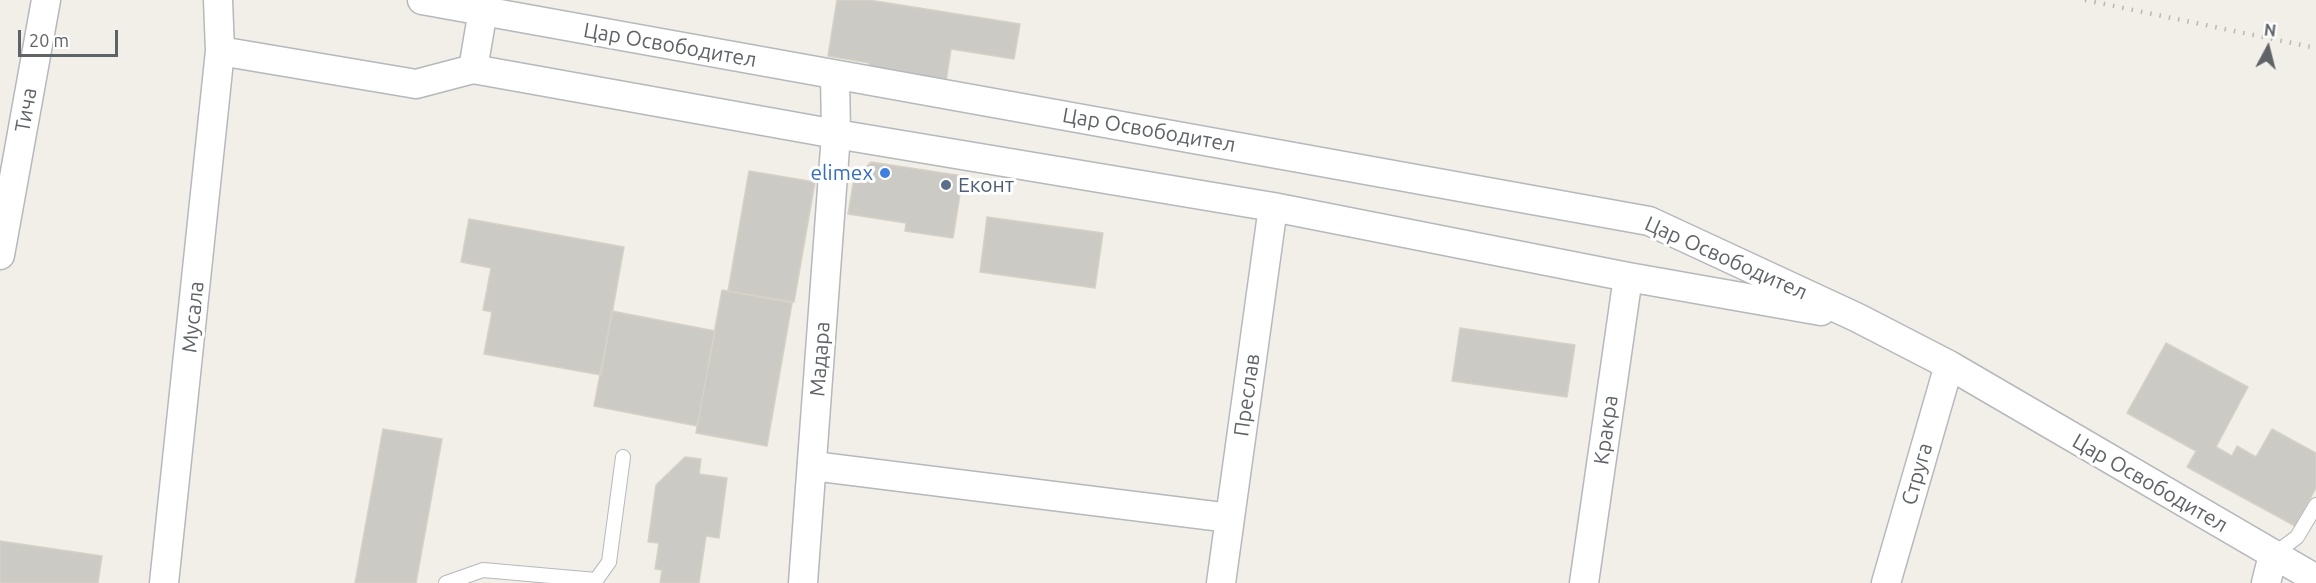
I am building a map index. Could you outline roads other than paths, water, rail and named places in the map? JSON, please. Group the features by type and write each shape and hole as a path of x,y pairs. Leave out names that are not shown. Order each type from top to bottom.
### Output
{"street":[{"name":"Тича","path":"0,255 46,0"},
{"name":"Мусала","path":"164,583 220,51 218,0"},
{"name":"Цар Освободител","path":"422,0 1283,153 1649,221 1858,318 1948,365 2316,579"},
{"path":"220,51 416,84 473,69 483,10"},
{"name":"Цар Освободител","path":"473,69 836,134 1273,207 1628,278 1858,318"},
{"name":"Мадара","path":"803,583 836,134 835,75"},
{"name":"Преслав","path":"1221,583 1273,207"},
{"name":"Кракра","path":"1584,583 1628,278"},
{"name":"Струга","path":"1886,583 1948,365"},
{"path":"813,466 1230,518"},
{"path":"2266,583 2273,555"}],"lane":[{"path":"446,583 483,570 596,580 609,562 623,457"},
{"path":"2273,555 2297,537 2316,505"}],"railway":[{"path":"2085,0 2316,48"}],"place":[{"name":"elimex","path":"885,173"},
{"name":"Еконт","path":"946,185"}]}
